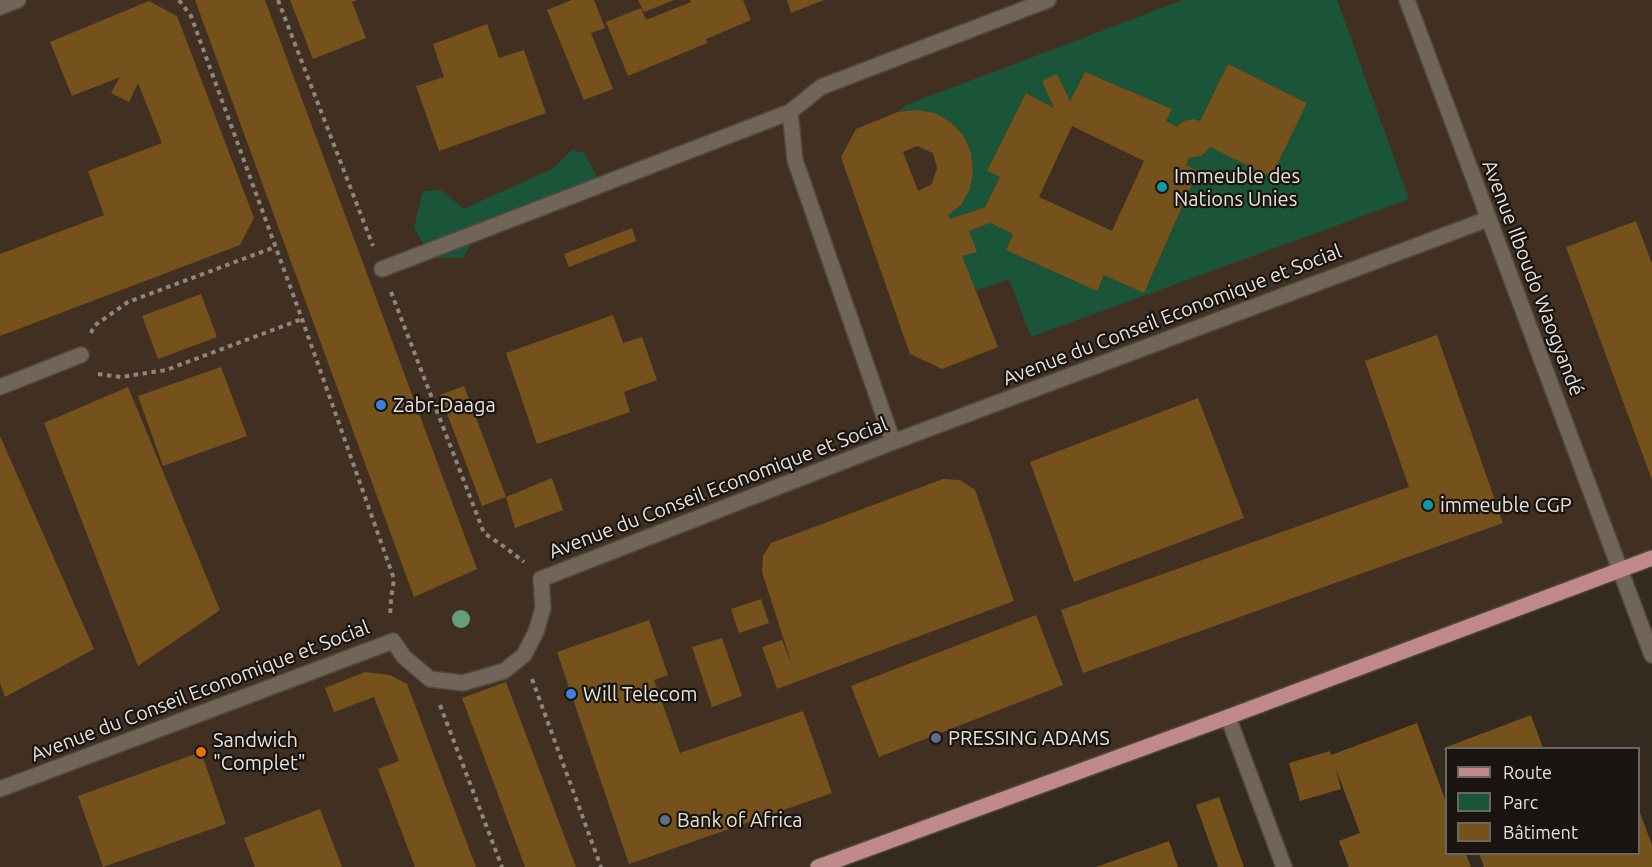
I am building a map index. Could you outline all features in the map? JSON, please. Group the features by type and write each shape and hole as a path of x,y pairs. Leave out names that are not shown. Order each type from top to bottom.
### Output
{"main road":[{"path":"819,867 1652,558"}],"street":[{"path":"0,7 18,0"},
{"path":"382,269 790,112 821,87 1048,0"},
{"name":"Avenue Ilboudo Waogyandé","path":"1407,0 1652,654"},
{"path":"790,112 795,160 893,442"},
{"name":"Avenue du Conseil Economique et Social","path":"0,789 393,641 404,657 430,679 463,683 504,671 524,655 536,632 543,608 542,579 893,442 1488,219"},
{"path":"0,387 81,355"},
{"path":"1228,717 1284,867"}],"path":[{"path":"179,0 191,16 394,579 390,618 393,641"},
{"path":"278,0 484,533 506,548 542,579"},
{"path":"275,247 128,302 94,326 81,355 96,374 121,377 166,370 302,319"},
{"path":"524,655 601,867"},
{"path":"430,679 502,867"}],"shaded area":[{"path":"0,0 1652,0 1652,556 818,867 0,867"}],"green space":[{"path":"1183,0 1337,0 1409,199 1031,337 1009,279 976,291 962,256 976,252 969,231 990,223 1013,234 1006,250 1097,291 1104,275 1144,293 1198,171 1186,165 1189,158 1201,156 1210,147 1271,177 1307,103 1228,64 1200,121 1188,120 1177,127 1166,121 1172,109 1085,72 1070,101 1057,74 1043,81 1054,108 1026,93 987,171 1000,177 985,207 950,219 948,215 961,205 970,189 973,171 971,152 963,135 951,122 935,113 917,110 898,112 906,105"},
{"path":"572,150 584,153 601,183 483,223 463,258 432,258 414,228 423,191 442,190 463,209 552,169"}],"building":[{"path":"195,0 265,0 477,569 414,597"},
{"path":"290,0 357,0 352,2 366,38 313,59"},
{"path":"572,0 594,0 605,28 591,33 613,89 584,100 547,10"},
{"path":"638,0 674,0 644,12"},
{"path":"690,0 743,0 751,20 706,39 707,43 628,76 606,22 641,8 646,20 691,2"},
{"path":"787,0 824,0 791,13"},
{"path":"149,1 177,16 254,218 240,245 0,336 0,254 104,215 88,171 162,143 138,83 129,102 111,93 120,77 72,96 50,42"},
{"path":"487,24 499,58 524,50 546,113 439,151 416,86 444,77 433,44"},
{"path":"1228,64 1307,103 1271,177 1210,147 1201,156 1189,158 1186,165 1198,171 1144,293 1104,275 1097,291 1006,250 1013,234 990,223 969,231 977,252 962,256 998,347 942,369 910,354 841,157 856,129 898,112 917,110 935,113 951,122 963,135 971,152 973,171 970,189 961,205 948,215 950,219 985,207 1000,177 987,171 1026,93 1054,108 1042,81 1057,74 1070,101 1085,72 1172,109 1166,121 1177,127 1188,120 1200,121","holes":["1072,126 1144,161 1112,231 1039,197","917,146 933,153 937,168 932,184 918,191 903,152"]},
{"path":"1636,221 1652,264 1652,480 1566,247"},
{"path":"632,228 636,241 569,267 564,254"},
{"path":"201,294 217,337 158,359 142,316"},
{"path":"613,315 623,343 642,337 657,380 624,392 630,412 537,444 506,353"},
{"name":"immeuble CGP","path":"1437,335 1503,523 1083,673 1061,610 1409,487 1365,361"},
{"path":"221,367 247,436 163,466 138,396"},
{"path":"464,386 506,497 482,506 440,395"},
{"path":"128,387 220,610 138,666 44,423"},
{"path":"1198,398 1244,518 1074,582 1030,462"},
{"path":"0,436 94,649 5,697 0,683"},
{"path":"552,478 563,510 515,528 506,497"},
{"path":"943,479 960,480 975,490 1014,601 777,689 762,647 782,640 792,665 762,572 763,556 771,543"},
{"path":"761,599 769,623 739,633 731,609"},
{"path":"1036,615 1063,685 879,757 851,686"},
{"path":"649,620 668,675 654,680 680,753 803,711 832,793 629,864 557,652"},
{"path":"722,638 742,696 712,707 692,647"},
{"path":"365,672 390,675 407,684 476,867 415,867 378,769 399,761 374,697 334,712 325,688"},
{"path":"506,682 576,867 525,867 462,698"},
{"path":"1531,715 1543,747 1447,747"},
{"path":"1417,723 1445,799 1445,855 1466,855 1471,867 1349,867 1339,841 1360,833 1336,769 1341,789 1300,801 1289,763 1330,751 1331,755"},
{"path":"201,752 226,824 103,867 78,796"},
{"path":"1219,797 1244,867 1218,867 1196,805"},
{"path":"320,809 342,867 255,867 244,838"},
{"path":"1640,813 1652,845 1652,867 1484,867 1479,855 1640,855"},
{"path":"1169,841 1178,867 1096,867"}],"place":[{"name":"Immeuble des Nations Unies","path":"1162,187"},
{"name":"Zabr-Daaga","path":"381,405"},
{"name":"immeuble CGP","path":"1428,505"},
{"name":"Will Telecom","path":"571,694"},
{"name":"PRESSING ADAMS","path":"936,738"},
{"name":"Sandwich \"Complet\"","path":"201,752"},
{"name":"Bank of Africa","path":"665,820"}]}
